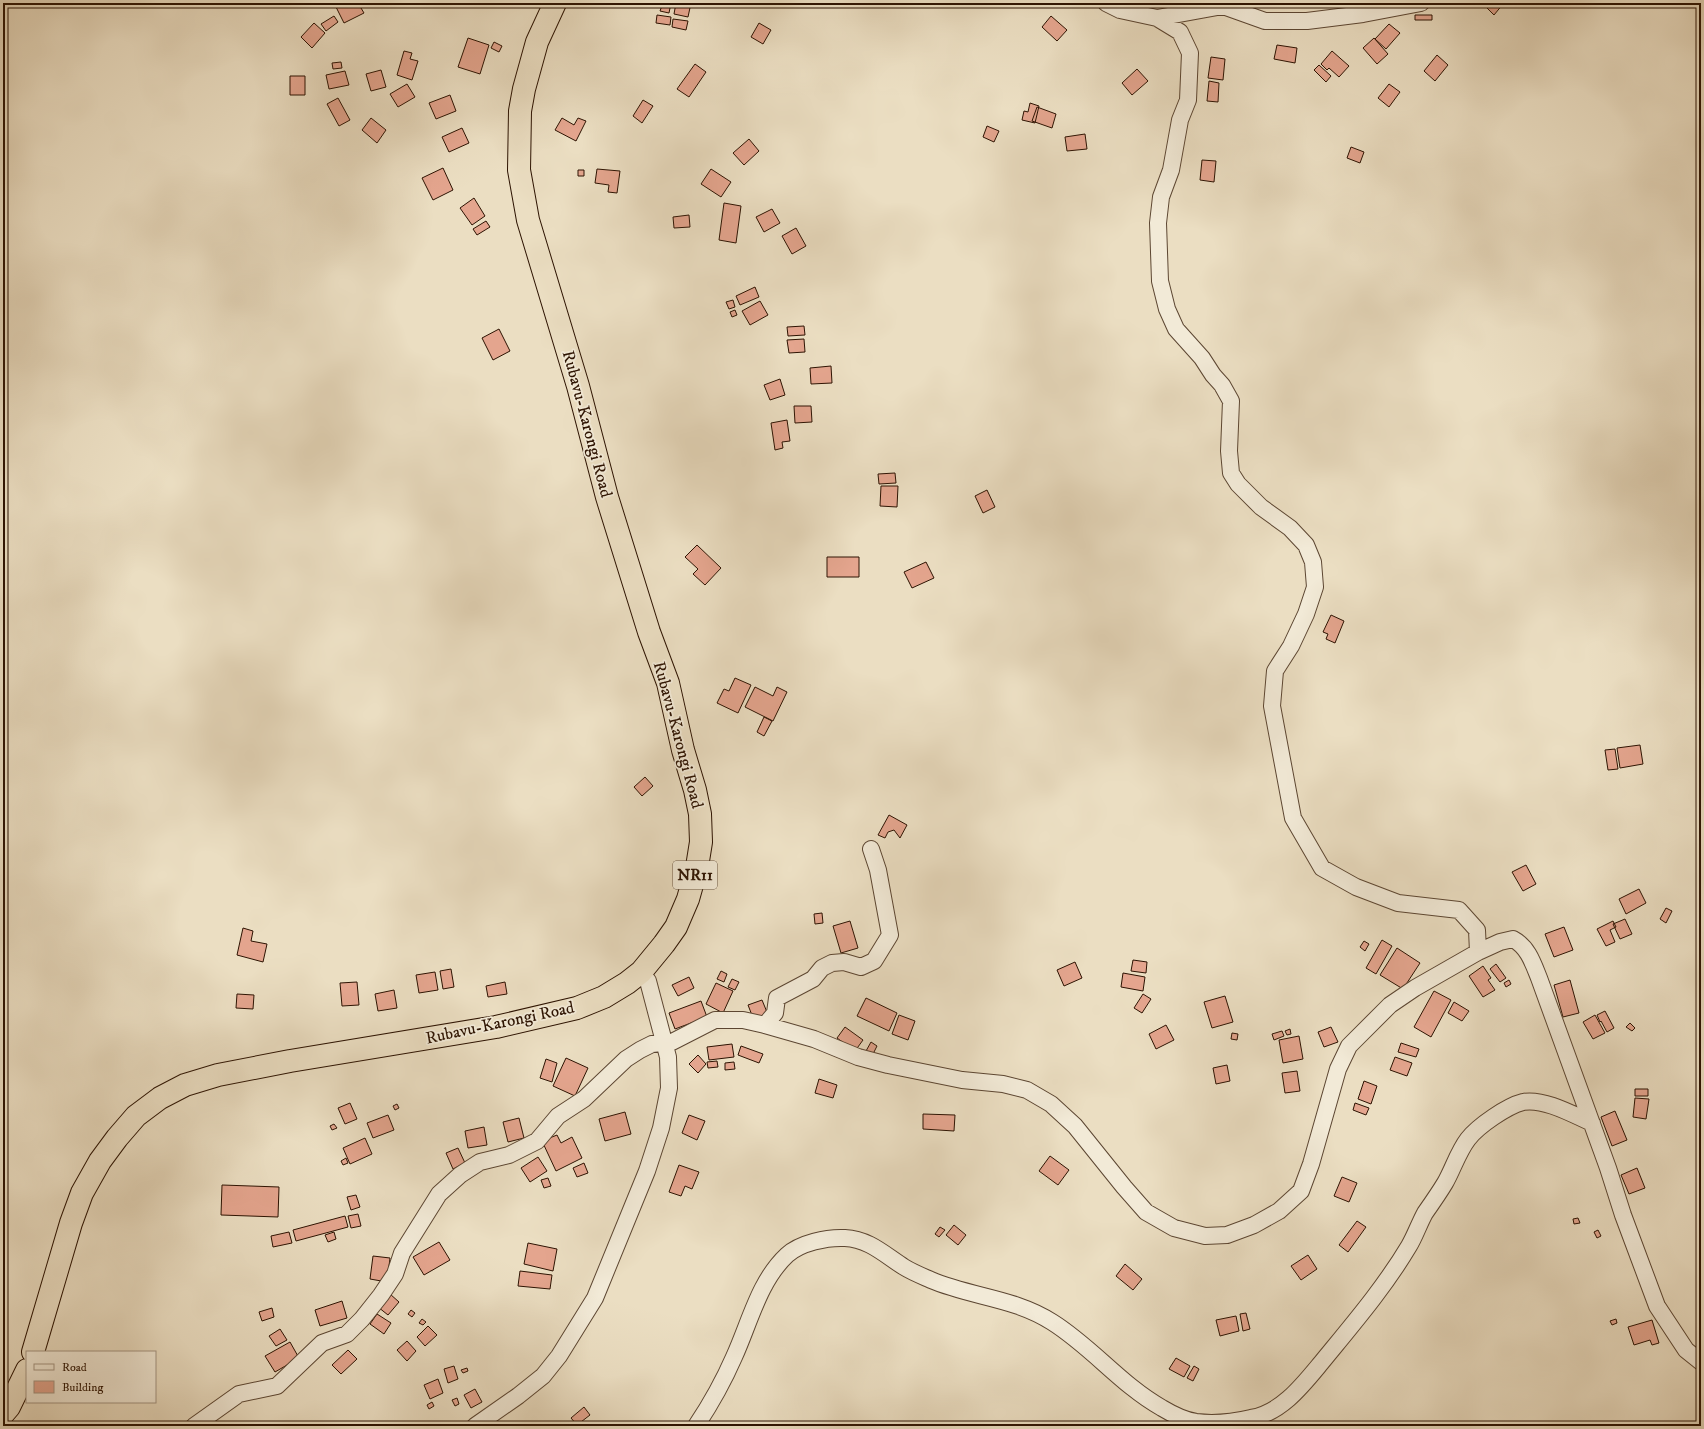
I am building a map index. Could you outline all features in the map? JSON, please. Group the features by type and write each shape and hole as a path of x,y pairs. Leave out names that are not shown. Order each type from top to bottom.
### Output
{"highway":[{"name":"Rubavu-Karongi Road","path":"33,1351 71,1223 82,1193 100,1162 117,1138 136,1116 160,1098 185,1085 218,1075 496,1027 577,1008 604,996 627,983 641,972 676,927 688,899 697,867 701,842 700,814 695,790 683,750 668,683 648,632 626,562 607,497 578,386 522,196 519,170 520,111 527,77 537,42 555,3"},
{"path":"3,1414 9,1407 26,1372"}],"street":[{"path":"1106,3 1120,10 1157,18 1180,32 1190,53 1188,100 1180,120 1171,170 1161,197 1158,223 1160,281 1167,309 1176,329 1202,358 1212,375 1222,385 1231,401 1229,451 1231,473 1238,484 1261,507 1290,528 1306,545 1313,562 1315,587 1306,614 1291,646 1275,671 1272,706 1293,818 1322,868 1356,887 1398,903 1459,910 1477,930 1478,952"},
{"path":"1157,18 1223,6 1265,21 1307,21 1363,14 1420,3"},
{"path":"765,1025 775,1013 778,998 813,979 822,968 832,963 844,962 861,967 874,961 890,935 878,870 872,849"},
{"path":"194,1426 239,1394 277,1386 322,1343 347,1334 362,1319 395,1274 402,1253 439,1194 460,1175 480,1162 510,1155 537,1141 558,1116 584,1099 626,1059 652,1044 672,1042 715,1020 743,1020 783,1029 814,1039 858,1057 888,1065 962,1080 1003,1084 1027,1090 1051,1104 1074,1126 1146,1212 1174,1228 1205,1236 1227,1235 1254,1225 1279,1211 1301,1191 1311,1164 1338,1069 1349,1046 1390,1005 1415,988 1478,952 1500,942 1513,939 1521,943 1528,953 1539,978 1657,1306 1686,1350 1701,1362"},
{"path":"475,1426 518,1396 543,1376 563,1350 595,1298 647,1171 661,1128 669,1088 668,1057 648,981 641,972"},
{"path":"696,1426 733,1358 756,1302 773,1270 790,1252 810,1242 845,1238 872,1244 906,1268 934,1281 971,1293 1017,1305 1049,1320 1078,1340 1126,1384 1151,1402 1173,1414 1194,1422 1225,1422 1254,1418 1279,1406 1300,1389 1376,1296 1410,1244 1424,1215 1446,1181 1454,1162 1468,1139 1484,1124 1522,1102 1533,1102 1551,1106 1592,1123"}],"building":[{"path":"346,3 358,3 364,13 344,23 336,7"},
{"path":"663,3 671,3 669,13 660,11"},
{"path":"676,3 691,3 688,17 674,14"},
{"path":"1482,3 1502,3 1503,4 1494,15"},
{"path":"657,15 671,17 670,25 656,23"},
{"path":"1415,15 1432,15 1432,20 1415,20"},
{"path":"334,16 338,22 326,31 321,24"},
{"path":"1051,16 1067,30 1057,41 1042,27"},
{"path":"673,19 688,21 686,30 672,27"},
{"path":"314,23 325,33 312,48 301,37"},
{"path":"759,23 771,30 763,44 751,37"},
{"path":"1389,24 1400,33 1386,49 1375,39"},
{"path":"468,38 489,45 480,74 458,67"},
{"path":"1374,38 1388,54 1377,64 1363,48"},
{"path":"494,42 502,46 499,52 491,48"},
{"path":"1277,45 1297,48 1295,63 1274,59"},
{"path":"404,51 412,53 410,59 418,61 412,80 397,75"},
{"path":"1332,51 1349,66 1339,77 1329,68 1327,70 1321,64"},
{"path":"1437,55 1448,65 1435,81 1424,71"},
{"path":"1211,57 1225,59 1223,80 1208,78"},
{"path":"341,62 342,68 333,69 332,63"},
{"path":"695,64 706,72 689,97 677,89"},
{"path":"1319,65 1331,76 1326,82 1314,70"},
{"path":"1137,69 1148,81 1132,95 1122,83"},
{"path":"381,70 386,87 371,91 366,74"},
{"path":"345,71 349,85 329,89 326,75"},
{"path":"290,76 305,76 305,95 290,95"},
{"path":"1209,81 1219,83 1218,102 1207,101"},
{"path":"407,84 415,97 398,107 390,94"},
{"path":"1389,84 1400,92 1389,107 1378,98"},
{"path":"450,95 456,111 436,119 429,103"},
{"path":"338,98 350,120 339,126 327,104"},
{"path":"643,100 653,106 642,123 633,116"},
{"path":"1030,103 1039,106 1035,123 1022,120 1024,111 1028,112"},
{"path":"1037,107 1056,114 1052,128 1032,121"},
{"path":"371,118 386,130 377,143 362,130"},
{"path":"562,118 574,125 578,118 586,121 576,141 555,130"},
{"path":"987,126 999,131 994,142 983,137"},
{"path":"462,128 469,143 449,152 442,137"},
{"path":"1085,134 1087,149 1067,151 1065,137"},
{"path":"749,139 759,151 744,165 733,153"},
{"path":"1351,147 1364,152 1360,163 1347,158"},
{"path":"1202,160 1216,161 1214,182 1200,180"},
{"path":"443,168 453,190 433,200 422,178"},
{"path":"597,169 620,171 617,193 608,192 609,185 595,183"},
{"path":"711,169 731,182 721,197 701,184"},
{"path":"578,170 584,170 584,176 578,176"},
{"path":"474,198 485,216 472,225 460,208"},
{"path":"724,203 741,206 736,243 719,240"},
{"path":"772,209 780,223 764,232 756,217"},
{"path":"689,215 690,227 674,228 673,217"},
{"path":"486,221 490,227 477,235 473,229"},
{"path":"796,228 806,246 792,254 782,236"},
{"path":"755,287 759,297 740,305 736,296"},
{"path":"733,300 735,307 729,309 726,302"},
{"path":"760,301 768,315 750,325 742,311"},
{"path":"735,310 737,315 732,317 730,312"},
{"path":"804,326 805,335 788,336 787,327"},
{"path":"499,329 510,351 493,360 482,338"},
{"path":"804,339 805,352 789,353 787,340"},
{"path":"831,366 832,383 811,384 810,368"},
{"path":"780,379 785,395 770,400 764,385"},
{"path":"794,406 811,406 812,422 795,423"},
{"path":"787,420 790,441 782,442 783,448 775,450 771,423"},
{"path":"895,473 896,483 879,484 878,474"},
{"path":"881,486 898,486 897,507 880,506"},
{"path":"987,490 995,507 983,513 975,496"},
{"path":"697,545 721,568 705,585 693,574 698,569 685,557"},
{"path":"827,557 859,557 859,577 827,577"},
{"path":"926,562 934,578 912,588 904,572"},
{"path":"1331,615 1344,621 1335,643 1326,639 1328,634 1323,632"},
{"path":"735,678 751,685 738,713 717,703 724,689 729,691"},
{"path":"755,687 773,696 777,687 787,692 773,721 745,707"},
{"path":"764,717 772,721 764,736 757,732"},
{"path":"1640,745 1643,764 1620,768 1617,748"},
{"path":"1615,749 1618,769 1608,770 1605,750"},
{"path":"645,777 653,786 642,796 634,787"},
{"path":"889,815 907,825 900,838 894,830 888,832 885,838 878,835"},
{"path":"1526,865 1536,884 1523,891 1512,872"},
{"path":"1639,889 1646,903 1626,914 1619,899"},
{"path":"1666,908 1672,911 1666,923 1660,919"},
{"path":"822,913 823,923 815,924 814,914"},
{"path":"1625,919 1632,934 1620,939 1613,924"},
{"path":"850,921 858,948 841,953 833,926"},
{"path":"1613,921 1616,927 1610,930 1615,942 1606,946 1597,929"},
{"path":"1564,927 1573,950 1554,957 1545,934"},
{"path":"243,928 253,931 251,941 267,944 263,962 237,955"},
{"path":"1382,940 1392,946 1376,974 1366,968"},
{"path":"1364,941 1369,944 1365,951 1360,947"},
{"path":"1397,948 1420,963 1403,989 1380,975"},
{"path":"1133,960 1147,962 1146,973 1131,971"},
{"path":"1075,962 1082,978 1064,986 1057,970"},
{"path":"1496,964 1506,978 1500,982 1490,969"},
{"path":"1483,966 1491,978 1488,980 1495,990 1483,997 1469,976"},
{"path":"451,969 454,987 443,989 440,971"},
{"path":"721,971 727,974 724,982 717,979"},
{"path":"435,972 438,990 419,993 416,975"},
{"path":"1123,973 1145,977 1143,991 1121,987"},
{"path":"689,977 694,988 678,996 672,985"},
{"path":"732,979 739,982 735,990 728,987"},
{"path":"1509,980 1511,984 1506,987 1504,983"},
{"path":"1570,980 1579,1013 1563,1017 1554,985"},
{"path":"357,982 359,1005 342,1006 340,983"},
{"path":"505,982 507,994 488,997 486,986"},
{"path":"716,983 733,991 723,1013 706,1004"},
{"path":"394,990 397,1008 378,1011 375,994"},
{"path":"1434,991 1451,1000 1431,1037 1414,1027"},
{"path":"237,994 254,995 253,1009 236,1008"},
{"path":"1143,994 1151,999 1142,1013 1134,1008"},
{"path":"1225,996 1233,1022 1212,1028 1204,1002"},
{"path":"866,998 897,1013 889,1031 857,1016"},
{"path":"762,1000 769,1017 755,1023 748,1005"},
{"path":"701,1001 707,1017 675,1029 669,1013"},
{"path":"1454,1002 1469,1011 1462,1021 1448,1013"},
{"path":"1605,1011 1614,1028 1607,1032 1597,1015"},
{"path":"899,1015 915,1021 908,1040 892,1034"},
{"path":"1595,1015 1605,1033 1593,1039 1583,1022"},
{"path":"1630,1023 1635,1028 1632,1031 1626,1027"},
{"path":"1166,1025 1174,1040 1156,1049 1149,1034"},
{"path":"845,1027 863,1040 855,1051 837,1038"},
{"path":"1331,1027 1338,1042 1324,1047 1318,1032"},
{"path":"1290,1029 1291,1034 1287,1035 1285,1031"},
{"path":"1282,1031 1284,1036 1274,1040 1272,1034"},
{"path":"1232,1033 1238,1034 1237,1040 1231,1039"},
{"path":"1299,1036 1303,1059 1283,1063 1279,1040"},
{"path":"871,1042 877,1046 873,1054 866,1051"},
{"path":"1401,1043 1419,1049 1416,1057 1398,1052"},
{"path":"732,1044 734,1057 709,1060 707,1047"},
{"path":"741,1046 763,1054 759,1063 738,1055"},
{"path":"698,1055 706,1064 698,1073 689,1064"},
{"path":"1395,1057 1412,1063 1407,1076 1390,1070"},
{"path":"566,1058 588,1068 575,1096 553,1086"},
{"path":"546,1059 557,1063 552,1082 540,1078"},
{"path":"717,1061 718,1067 708,1068 707,1062"},
{"path":"734,1062 735,1069 725,1070 725,1063"},
{"path":"1227,1065 1230,1081 1216,1084 1213,1068"},
{"path":"1297,1071 1300,1091 1285,1093 1282,1073"},
{"path":"819,1079 837,1085 833,1098 815,1093"},
{"path":"1364,1081 1377,1086 1371,1104 1358,1099"},
{"path":"1635,1089 1648,1089 1648,1096 1635,1096"},
{"path":"1635,1098 1649,1099 1646,1119 1633,1117"},
{"path":"350,1103 357,1119 345,1124 338,1108"},
{"path":"1355,1103 1369,1108 1366,1115 1353,1110"},
{"path":"397,1104 399,1108 395,1110 393,1106"},
{"path":"1615,1111 1627,1140 1612,1146 1601,1117"},
{"path":"625,1112 631,1134 605,1141 599,1119"},
{"path":"923,1114 955,1115 954,1131 923,1129"},
{"path":"388,1115 394,1130 373,1138 367,1123"},
{"path":"689,1115 705,1121 697,1140 682,1133"},
{"path":"519,1118 524,1138 508,1142 503,1122"},
{"path":"334,1124 337,1128 332,1130 330,1126"},
{"path":"484,1127 487,1145 468,1148 465,1131"},
{"path":"557,1135 561,1143 572,1137 582,1158 556,1171 542,1141"},
{"path":"365,1138 372,1154 350,1164 343,1148"},
{"path":"458,1148 465,1163 453,1169 446,1153"},
{"path":"1050,1156 1069,1170 1058,1185 1039,1171"},
{"path":"538,1157 547,1171 530,1182 521,1168"},
{"path":"346,1158 348,1163 343,1165 341,1161"},
{"path":"584,1163 588,1173 577,1177 573,1168"},
{"path":"679,1165 699,1172 692,1189 685,1186 681,1196 669,1192"},
{"path":"1637,1168 1645,1188 1629,1194 1621,1175"},
{"path":"1342,1177 1357,1183 1349,1202 1334,1196"},
{"path":"548,1178 551,1186 544,1188 541,1180"},
{"path":"222,1185 279,1187 278,1217 221,1215"},
{"path":"356,1195 360,1207 351,1210 347,1197"},
{"path":"358,1214 361,1226 351,1228 348,1216"},
{"path":"345,1216 348,1227 296,1241 293,1230"},
{"path":"1578,1218 1580,1223 1574,1224 1573,1219"},
{"path":"3,1220 5,1220 5,1231 3,1231"},
{"path":"1357,1221 1366,1227 1348,1252 1339,1245"},
{"path":"954,1225 966,1235 958,1245 946,1235"},
{"path":"940,1227 945,1230 939,1237 935,1234"},
{"path":"1598,1230 1601,1236 1597,1238 1594,1232"},
{"path":"289,1232 292,1243 273,1247 271,1236"},
{"path":"334,1232 336,1239 328,1242 325,1235"},
{"path":"439,1242 450,1260 424,1275 413,1257"},
{"path":"528,1243 557,1249 553,1271 524,1264"},
{"path":"1308,1255 1317,1269 1301,1280 1291,1266"},
{"path":"373,1256 390,1258 387,1282 370,1279"},
{"path":"1125,1264 1142,1279 1133,1290 1116,1276"},
{"path":"520,1271 552,1275 550,1289 518,1286"},
{"path":"390,1294 399,1302 388,1315 378,1307"},
{"path":"342,1301 347,1318 320,1326 315,1310"},
{"path":"272,1308 274,1317 262,1321 259,1312"},
{"path":"411,1310 415,1313 412,1317 408,1314"},
{"path":"1246,1313 1250,1329 1243,1331 1240,1314"},
{"path":"377,1314 391,1323 384,1334 370,1324"},
{"path":"1236,1316 1239,1331 1220,1336 1216,1320"},
{"path":"422,1319 426,1322 423,1325 419,1323"},
{"path":"1616,1319 1617,1323 1612,1325 1610,1321"},
{"path":"1652,1320 1659,1343 1652,1345 1650,1340 1634,1345 1628,1327"},
{"path":"428,1326 437,1335 425,1346 417,1337"},
{"path":"280,1329 287,1340 276,1346 269,1336"},
{"path":"407,1341 416,1351 407,1361 397,1350"},
{"path":"290,1342 299,1358 275,1372 265,1356"},
{"path":"348,1350 357,1359 341,1374 332,1365"},
{"path":"1176,1358 1190,1366 1184,1377 1169,1369"},
{"path":"454,1366 458,1379 448,1383 444,1369"},
{"path":"1194,1366 1199,1369 1193,1381 1187,1378"},
{"path":"467,1368 468,1371 463,1373 461,1370"},
{"path":"438,1379 443,1393 430,1399 424,1385"},
{"path":"475,1389 482,1402 471,1408 464,1395"},
{"path":"457,1398 459,1404 455,1406 452,1400"},
{"path":"432,1402 434,1406 429,1409 427,1405"},
{"path":"584,1407 590,1415 577,1425 571,1418"}]}
